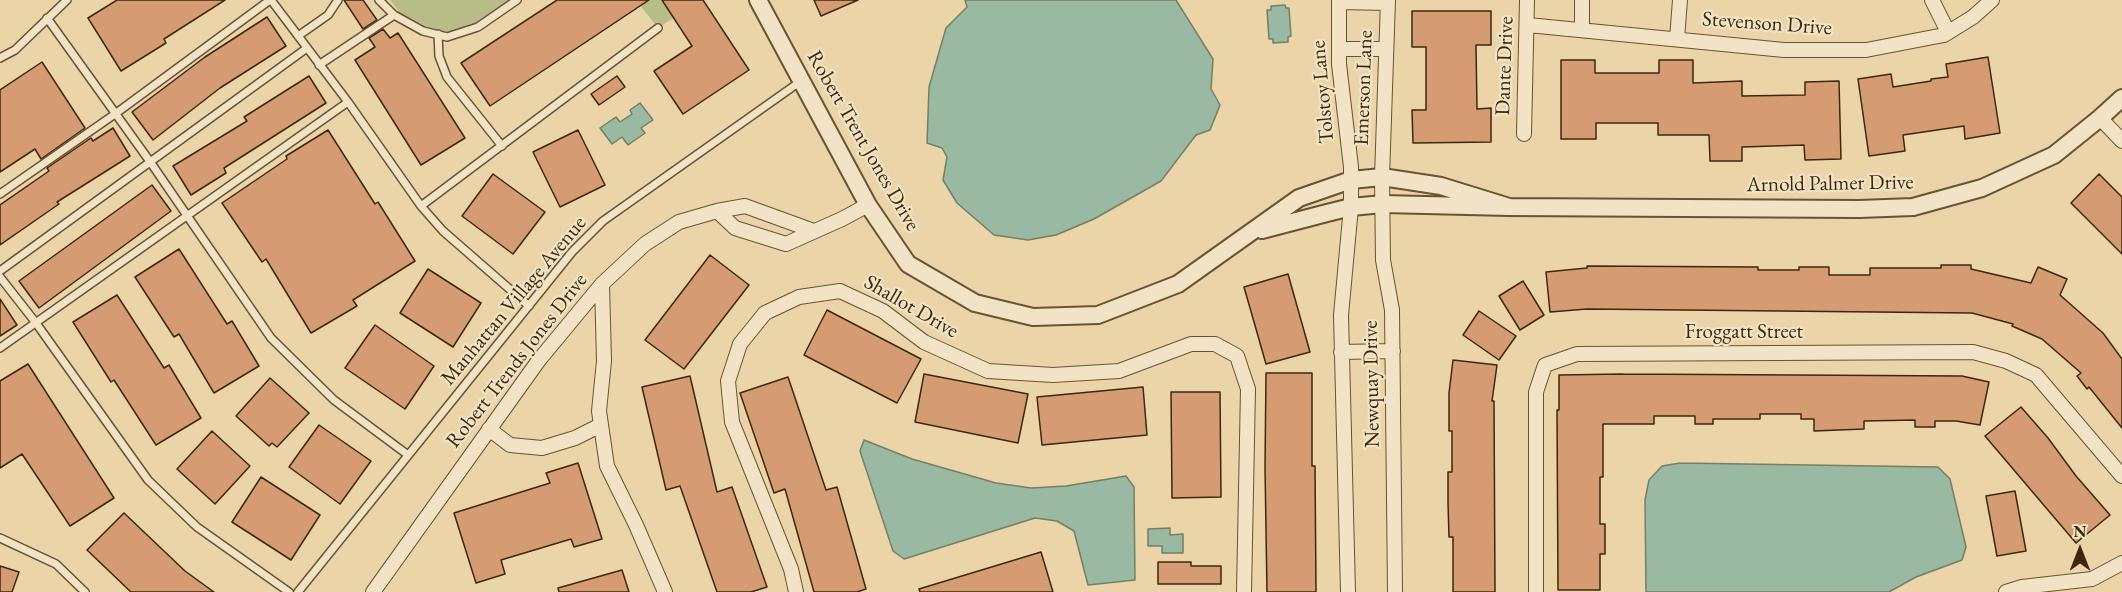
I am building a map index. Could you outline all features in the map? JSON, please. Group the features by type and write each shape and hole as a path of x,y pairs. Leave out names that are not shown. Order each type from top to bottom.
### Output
{"street":[{"name":"Robert Trent Jones Drive","path":"758,0 868,204 908,264 975,303 1033,317 1098,315 1178,284 1299,198 1351,180 1382,177"},
{"name":"Dante Drive","path":"1524,134 1527,0"},
{"path":"1582,0 1582,30"},
{"path":"1677,39 1680,0"},
{"path":"1932,0 1948,32"},
{"name":"Stevenson Drive","path":"1528,25 1784,50 1866,50 1948,32 1973,17 1992,0"},
{"path":"1339,1 1388,1"},
{"name":"Tolstoy Lane","path":"1339,1 1339,49 1351,180"},
{"name":"Emerson Lane","path":"1382,177 1388,1"},
{"path":"1339,49 1386,49"},
{"name":"Arnold Palmer Drive","path":"1351,207 1383,204 1859,209 1913,207 1982,188 2054,154 2122,98"},
{"path":"2100,118 2122,141"},
{"name":"Newquay Drive","path":"1382,177 1383,260 1392,310 1395,592"},
{"name":"Arnold Palmer Drive","path":"1382,177 1441,186 1509,207"},
{"name":"Newquay Drive","path":"1348,592 1341,315 1351,207 1351,180"},
{"path":"717,211 735,228 786,244 868,204"},
{"name":"Robert Trends Jones Drive","path":"373,592 539,360 602,284 645,244 679,222 745,206 813,231"},
{"name":"Robert Trent Jones Drive","path":"1244,236 1298,219 1351,207"},
{"path":"754,235 762,213"},
{"path":"602,284 604,361 600,411 607,466 665,592"},
{"name":"Shallot Drive","path":"796,592 791,569 732,422 728,381 740,344 765,313 799,297 840,291 883,311 924,342 988,371 1053,375 1119,371 1191,344 1215,344 1237,356 1248,388 1244,592"},
{"path":"1341,352 1393,351"},
{"name":"Froggatt Street","path":"1536,592 1536,392 1545,365 1576,354 1973,352 2006,361 2036,375 2122,476"},
{"path":"489,429 510,445 542,448 575,438 601,425"},
{"path":"2006,592 2022,587 2092,579 2122,563"}],"lane":[{"path":"0,58 15,50 68,0"},
{"path":"0,194 115,114 271,0 348,102 422,206 443,231 529,306"},
{"path":"298,36 328,15 338,0"},
{"path":"379,0 394,15 423,31 447,37 478,27 517,0"},
{"path":"320,65 394,15"},
{"path":"47,18 151,163 271,338 334,400 408,455"},
{"path":"422,206 658,28"},
{"path":"438,34 439,56 447,77 502,146"},
{"path":"0,272 307,48"},
{"name":"Manhattan Village Avenue","path":"298,592 572,252 603,221 801,81"},
{"path":"0,348 348,102"},
{"path":"0,277 36,323 148,480 197,527 289,592"},
{"path":"0,538 56,564 85,592"}],"shaded area":[{"path":"390,0 517,0 478,27 447,37 400,13"},
{"path":"636,0 701,0 658,28"},
{"path":"965,0 1176,0 1213,59 1211,89 1220,105 1210,130 1196,135 1161,181 1094,219 1056,235 1028,240 994,235 957,203 943,180 947,157 942,148 927,143 929,87 946,28 967,7"},
{"path":"1285,5 1289,8 1291,36 1288,37 1288,42 1273,43 1273,39 1269,39 1267,10 1271,10 1271,6"},
{"path":"640,103 653,120 641,128 645,133 628,145 622,137 612,144 600,128 616,117 620,122 632,114 630,110"},
{"path":"864,440 912,459 996,483 1031,488 1066,486 1126,476 1134,487 1135,580 1088,585 1074,531 1057,521 1035,518 904,559 893,551 860,451"},
{"path":"1680,463 1938,467 1950,479 1966,547 1962,560 1916,577 1889,592 1646,592 1645,500 1649,480 1662,466"},
{"path":"1170,528 1170,535 1183,534 1183,553 1162,553 1162,546 1148,546 1148,529"}],"building":[{"path":"117,0 225,0 164,39 166,43 121,71 88,18"},
{"path":"344,0 363,0 377,20 363,29"},
{"path":"557,0 649,0 490,106 461,63"},
{"path":"662,0 703,0 749,70 683,114 654,71 692,46"},
{"path":"814,0 858,0 821,16"},
{"path":"1412,11 1491,11 1491,45 1476,45 1477,109 1491,108 1491,142 1413,143 1412,110 1426,110 1426,47 1412,47"},
{"path":"267,17 286,46 220,88 153,140 132,112 205,57"},
{"path":"383,29 390,38 398,33 465,138 421,165 355,60 375,47 369,38"},
{"path":"1988,57 2000,133 1965,139 1964,126 1903,135 1905,151 1869,156 1858,79 1891,74 1893,87 1931,81 1931,79 1948,77 1946,64"},
{"path":"1561,60 1595,60 1595,73 1659,73 1659,60 1693,60 1693,83 1742,81 1742,96 1805,95 1805,82 1839,81 1841,159 1805,160 1804,145 1742,147 1742,161 1710,161 1709,135 1658,135 1658,123 1596,123 1596,139 1561,139"},
{"path":"42,62 85,128 41,159 35,149 0,172 0,90"},
{"path":"309,76 326,103 224,168 226,173 191,195 173,166 247,121 244,117"},
{"path":"617,76 625,87 599,105 591,94"},
{"path":"113,128 130,156 57,202 59,204 0,245 0,205 49,171 47,168 91,138 93,141"},
{"path":"328,130 375,204 378,202 415,261 353,300 357,306 311,333 266,259 262,262 222,203 287,159 286,156"},
{"path":"578,130 605,185 560,207 533,152"},
{"path":"493,174 545,212 513,254 462,216"},
{"path":"2099,174 2122,197 2122,254 2071,203"},
{"path":"152,185 171,211 39,308 19,281"},
{"path":"179,249 227,324 232,321 259,366 214,393 179,334 174,337 135,277"},
{"path":"710,255 749,285 684,369 645,340"},
{"path":"1941,265 1971,265 1971,269 2031,283 2038,267 2067,279 2060,295 2103,333 2122,359 2122,428 2089,387 2087,389 2077,376 2081,373 2042,339 2012,326 2013,324 1972,313 1587,309 1550,312 1546,272 1587,268 1587,266 1758,267 1758,270 1829,267 1829,275 1870,275 1870,268 1941,268"},
{"path":"428,269 481,303 453,347 400,313"},
{"path":"1288,274 1310,352 1266,364 1244,287"},
{"path":"1523,281 1544,315 1520,330 1499,296"},
{"path":"117,295 164,368 169,365 201,418 156,445 114,380 111,382 73,322"},
{"path":"0,299 17,325 0,336"},
{"path":"827,310 921,359 897,403 804,355"},
{"path":"1479,311 1516,336 1499,360 1463,335"},
{"path":"375,325 434,366 405,409 345,368"},
{"path":"1453,360 1497,365 1492,401 1494,401 1495,592 1453,592 1453,537 1449,537 1448,472 1452,472 1449,393"},
{"path":"28,364 114,498 70,526 22,454 0,468 0,381"},
{"path":"1266,373 1312,373 1316,592 1267,592"},
{"path":"924,374 1028,394 1018,443 915,422"},
{"path":"1559,375 1962,376 1989,382 1980,425 1956,421 1935,421 1935,427 1915,427 1915,420 1864,421 1864,429 1814,431 1814,419 1801,419 1801,414 1760,414 1760,419 1713,419 1713,424 1695,424 1695,416 1654,416 1654,424 1603,424 1600,524 1605,524 1605,554 1600,554 1600,590 1558,590 1557,410 1559,410"},
{"path":"690,376 717,492 732,487 767,587 751,592 717,592 680,486 666,490 642,387"},
{"path":"788,377 826,490 837,487 866,589 857,592 814,592 785,489 774,493 740,393"},
{"path":"270,378 309,413 277,447 272,443 269,446 236,416"},
{"path":"1143,387 1147,435 1042,445 1037,397"},
{"path":"1171,392 1220,392 1221,497 1172,498"},
{"path":"2021,407 2110,515 2076,543 1985,436"},
{"path":"319,425 371,461 340,504 289,467"},
{"path":"212,431 250,466 215,504 177,469"},
{"path":"578,463 602,539 574,547 571,539 501,560 505,574 476,583 454,513 550,483 546,473"},
{"path":"261,477 320,515 291,560 232,522"},
{"path":"2015,491 2026,551 1997,556 1986,496"},
{"path":"124,513 185,571 214,592 131,592 87,550"},
{"path":"1041,552 1053,592 920,592 919,589"},
{"path":"1158,562 1191,562 1191,566 1221,566 1221,584 1158,584"},
{"path":"0,566 19,572 12,592 0,592"},
{"path":"622,570 629,592 559,592 558,588"}]}
